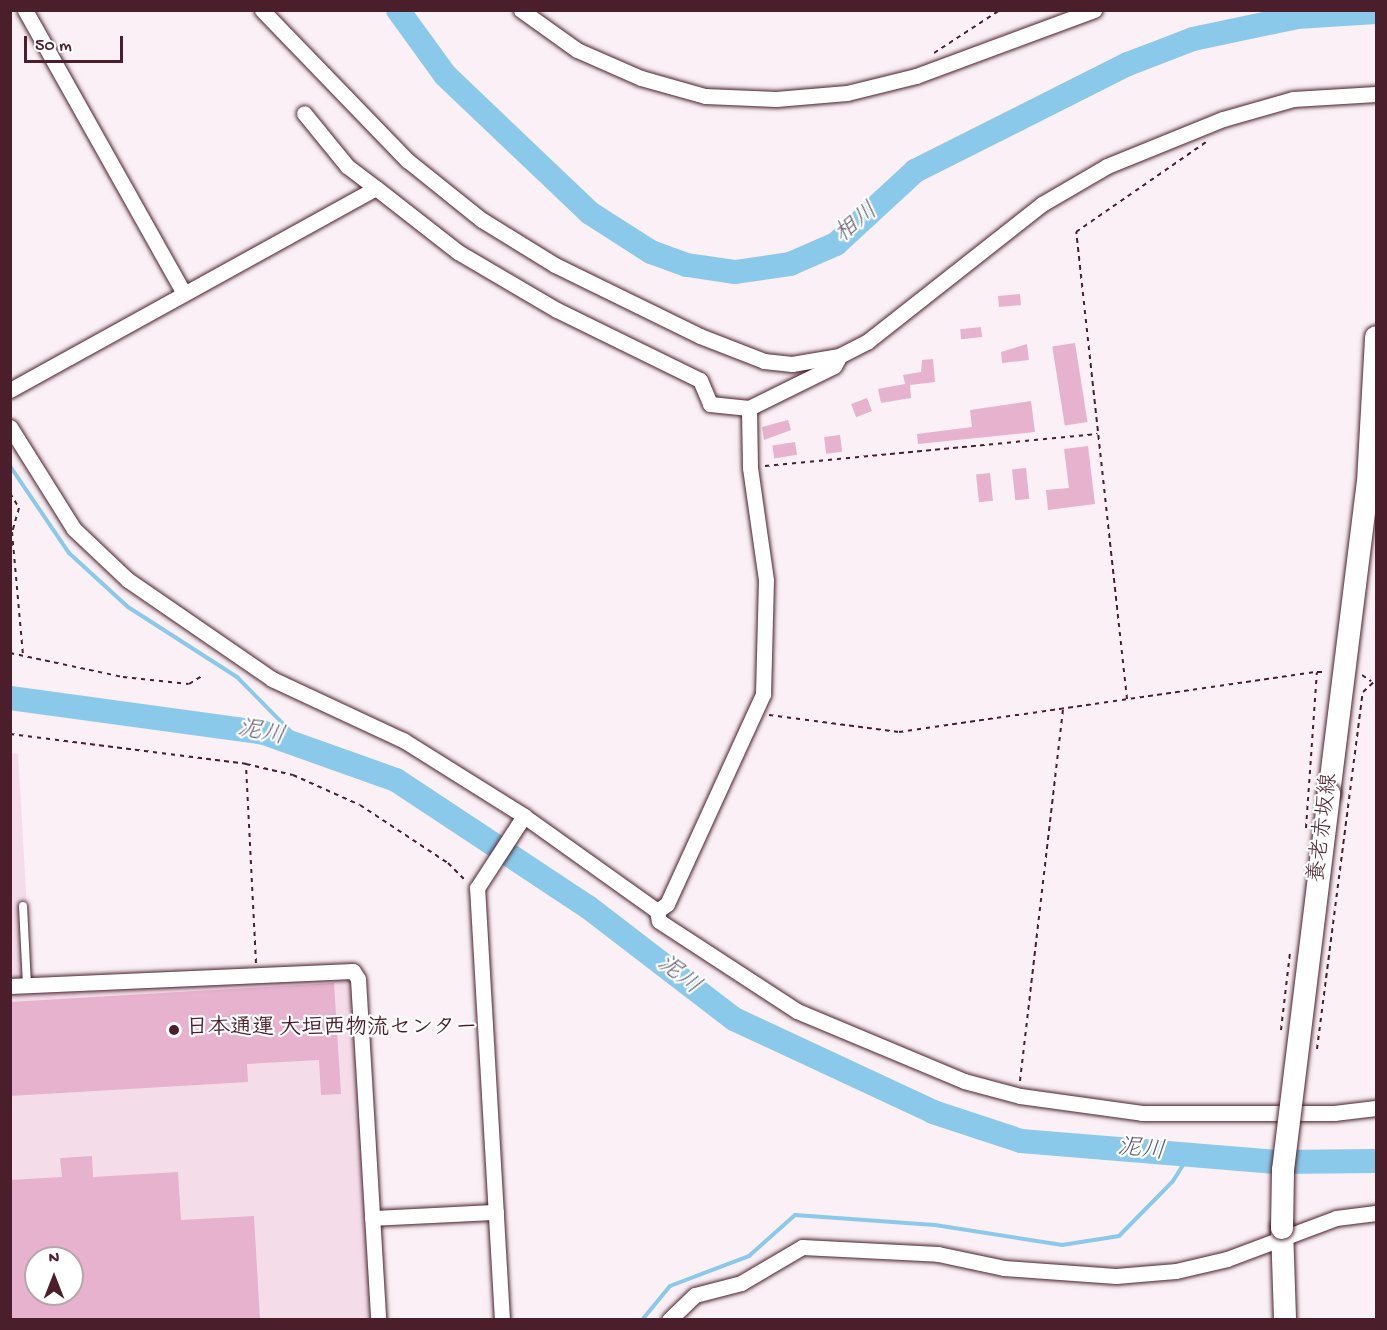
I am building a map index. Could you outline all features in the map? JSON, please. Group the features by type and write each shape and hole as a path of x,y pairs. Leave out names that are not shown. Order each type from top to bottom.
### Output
{"main road":[{"name":"養老赤坂線","path":"1286,1320 1282,1234 1283,1170 1375,408 1377,337"}],"street":[{"path":"26,10 184,293"},
{"path":"262,10 431,182 555,265 764,361 810,364 840,356 868,341 1042,204 1107,166 1223,119 1293,99 1377,94"},
{"path":"521,10 577,51 641,78 705,96 776,99 847,93 916,76 1094,10"},
{"path":"304,113 347,166 458,252 557,310 700,381 710,404 748,408 834,366 840,356"},
{"path":"10,390 376,188"},
{"path":"657,911 667,904 763,693 766,580 750,467 748,408"},
{"path":"10,427 74,529 128,580 272,679 403,740 657,911 659,921 797,1011 964,1081 1020,1096 1142,1113 1334,1113 1377,1108"},
{"path":"501,1320 479,886 521,820"},
{"path":"10,986 341,968 358,979 378,1320"},
{"path":"372,1218 496,1212"},
{"path":"669,1320 694,1295 741,1283 802,1247 938,1254 1004,1268 1116,1276 1176,1271 1336,1218 1377,1213"}],"lane":[{"path":"23,906 27,985"}],"path":[{"path":"930,55 1000,10"},
{"path":"1127,699 1076,232 1213,138 1223,119"},
{"path":"750,467 1097,434"},
{"path":"10,493 19,508 12,532 23,656"},
{"path":"10,653 123,677 189,684 202,676"},
{"path":"1305,831 1317,672"},
{"path":"754,712 898,732 1330,672"},
{"path":"1362,675 1371,681 1377,680"},
{"path":"1316,1053 1363,692 1371,681"},
{"path":"1020,1096 1063,708"},
{"path":"10,734 246,764 293,775 360,805 479,886"},
{"path":"246,764 256,972"},
{"path":"1281,1038 1291,947"},
{"path":"1377,1236 1377,1246"}],"shaded area":[{"path":"11,753 18,754 31,976 11,977"},
{"path":"354,978 373,1319 11,1320 11,993"}],"building":[{"path":"1020,294 1021,305 999,307 998,296"},
{"path":"981,327 982,337 961,339 960,329"},
{"path":"1075,343 1088,422 1065,426 1052,347"},
{"path":"1027,344 1029,360 1002,363 1001,352"},
{"path":"933,359 935,382 910,385 911,398 881,403 878,389 905,384 903,375 921,372 922,360"},
{"path":"867,398 872,411 856,417 851,404"},
{"path":"1031,401 1035,432 918,444 917,434 972,427 970,410"},
{"path":"788,420 791,430 764,440 762,427"},
{"path":"840,435 842,452 826,454 824,437"},
{"path":"795,442 797,455 774,458 772,446"},
{"path":"1088,446 1095,504 1048,510 1046,490 1069,488 1064,449"},
{"path":"1026,468 1029,499 1015,500 1012,469"},
{"path":"990,473 993,501 979,502 976,474"},
{"name":"日本通運 大垣西物流センター","path":"334,983 341,1094 321,1095 319,1060 247,1064 248,1082 10,1096 10,1002"},
{"path":"92,1156 93,1177 178,1172 181,1220 254,1216 260,1320 10,1320 10,1180 62,1177 60,1158"}],"waterway":[{"name":"相川","path":"398,10 445,75 590,213 651,252 687,265 735,272 790,264 836,244 915,171 1128,64 1193,39 1297,17 1376,12"},
{"path":"10,466 69,553 128,607 237,677 301,742"},
{"name":"泥川","path":"10,698 264,733 396,780 588,907 734,1019 933,1112 1021,1141 1277,1162 1376,1161"},
{"path":"642,1320 670,1286 749,1256 795,1215 935,1225 1062,1245 1119,1236 1173,1181 1189,1155"}],"place":[{"name":"日本通運 大垣西物流センター","path":"174,1030"}]}
